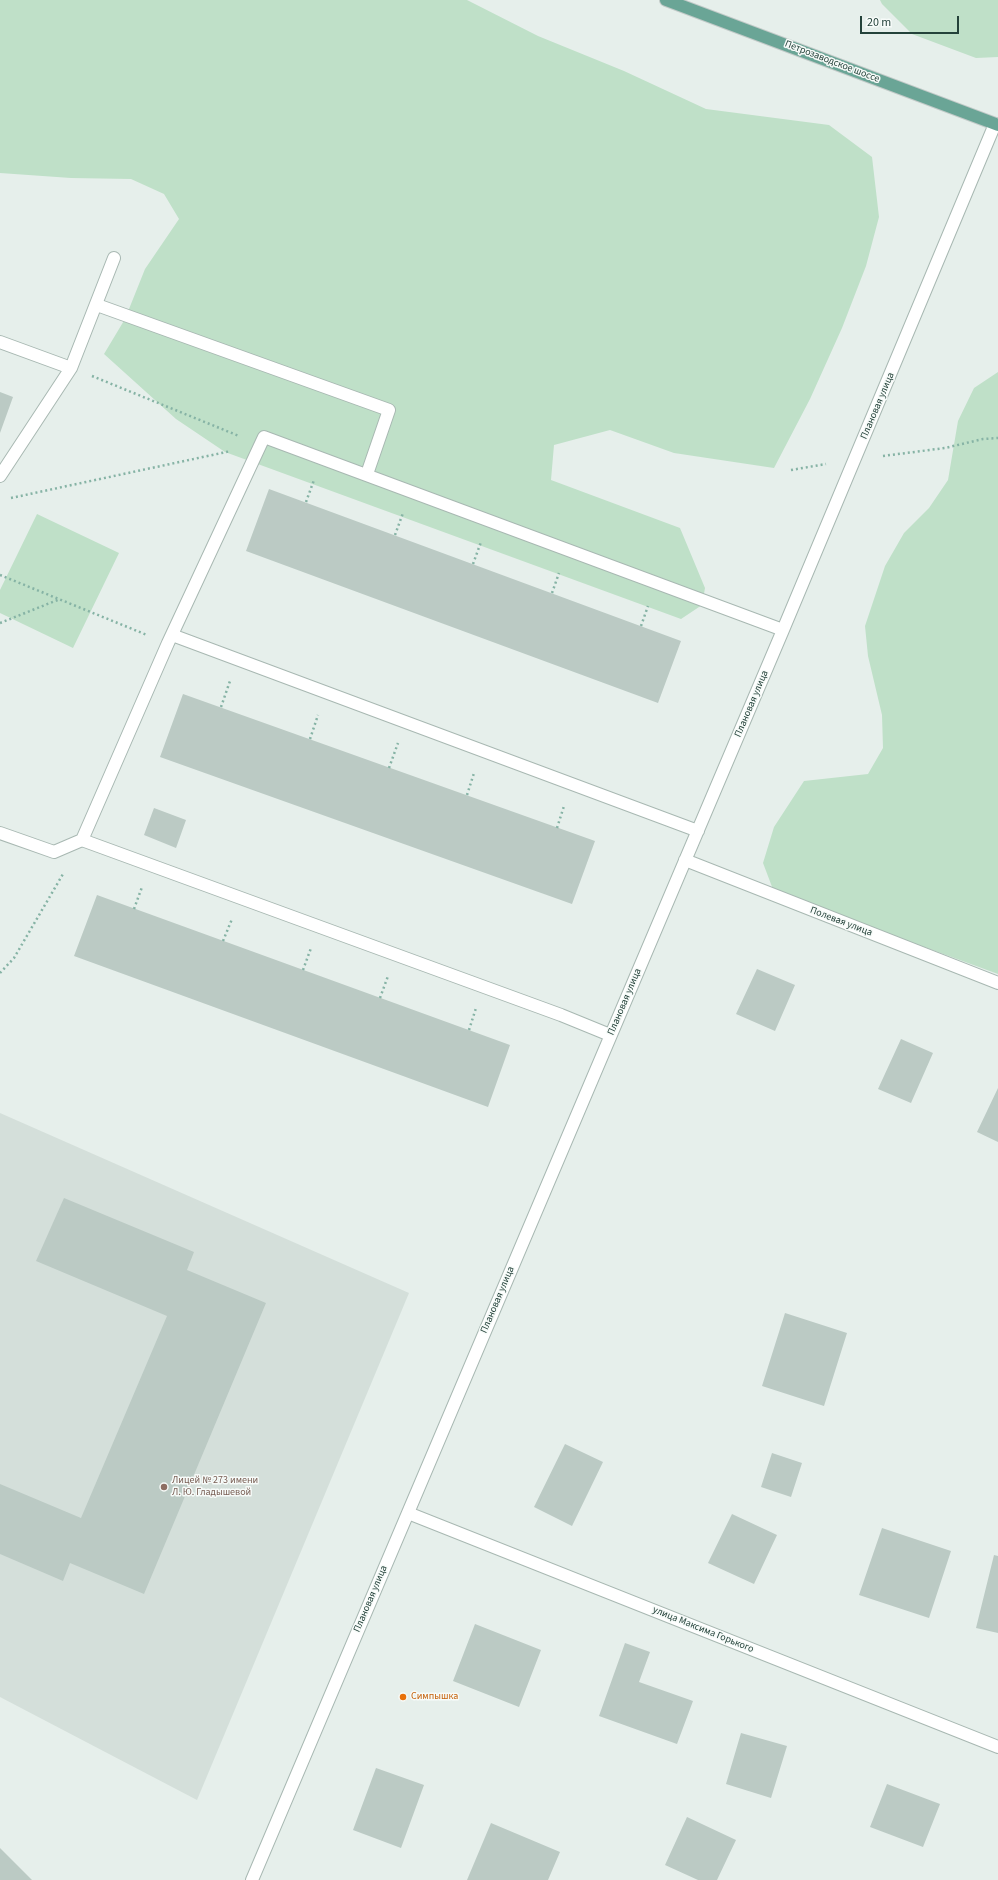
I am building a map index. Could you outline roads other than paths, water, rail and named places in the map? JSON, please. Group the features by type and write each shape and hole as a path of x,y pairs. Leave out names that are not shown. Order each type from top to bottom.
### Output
{"main road":[{"name":"Петрозаводское шоссе","path":"666,0 997,124"}],"street":[{"name":"Плановая улица","path":"252,1880 997,124"},
{"path":"0,476 72,368 114,258"},
{"path":"97,305 389,410 367,474"},
{"path":"0,342 72,368"},
{"path":"0,833 54,852 82,840 170,639 264,437 367,474 783,630"},
{"path":"170,639 698,831"},
{"path":"82,840 554,1012 610,1036"},
{"name":"Полевая улица","path":"685,860 998,983"},
{"name":"улица Максима Горького","path":"408,1513 998,1746"}],"place":[{"name":"Лицей № 273 имени Л. Ю. Гладышевой","path":"164,1487"},
{"name":"Симпышка","path":"403,1697"}]}
